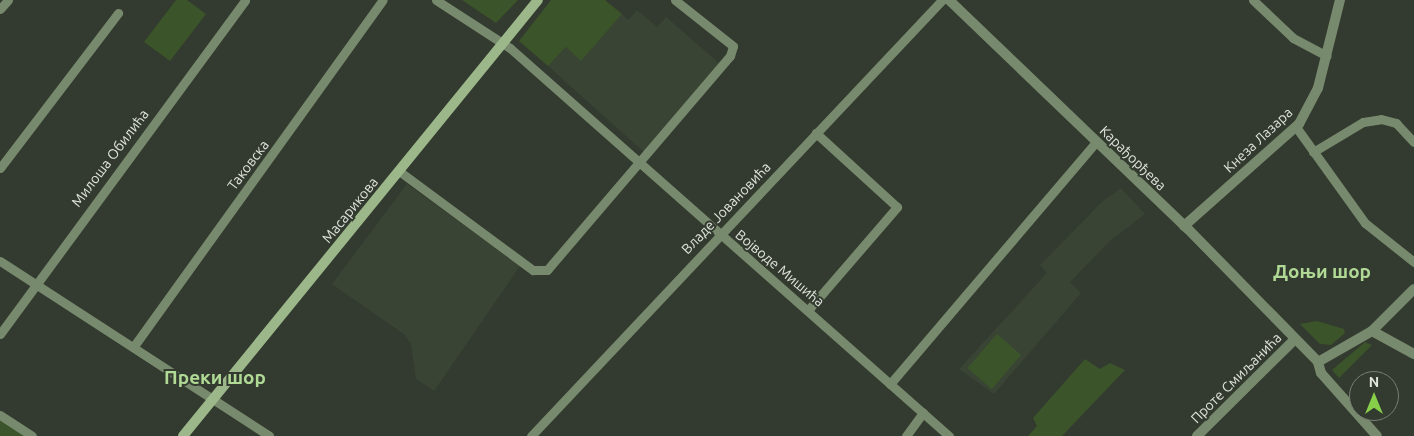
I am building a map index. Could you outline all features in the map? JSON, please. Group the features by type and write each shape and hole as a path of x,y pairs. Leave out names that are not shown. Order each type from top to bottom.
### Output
{"main road":[{"name":"Масарикова","path":"183,436 538,0"}],"street":[{"path":"0,9 8,0"},
{"name":"Милоша Обилића","path":"0,334 34,284 245,0"},
{"name":"Таковска","path":"134,346 383,0"},
{"name":"Војводе Мишића","path":"436,0 503,43 636,164 809,309 949,436"},
{"path":"399,172 540,271 553,265 586,223 636,164 671,128 730,56 733,46 675,0"},
{"name":"Владе Јовановића","path":"531,436 718,234 942,0"},
{"name":"Карађорђева","path":"949,0 1184,226 1294,340 1318,362 1321,373 1377,436"},
{"path":"1253,0 1294,38 1327,56"},
{"name":"Кнеза Лазара","path":"1184,226 1296,127 1316,96 1340,0"},
{"path":"0,168 118,13"},
{"path":"1313,152 1363,122 1382,119 1396,123 1414,142"},
{"path":"1296,127 1366,222 1414,262"},
{"path":"809,309 897,207 816,133"},
{"path":"890,384 1096,142"},
{"path":"0,260 34,284 213,397 269,436"},
{"path":"1318,362 1372,331 1414,289"},
{"path":"1372,331 1414,354"},
{"name":"Проте Смиљанића","path":"1197,436 1294,340"},
{"path":"906,436 923,413"},
{"path":"0,415 32,436"}],"shaded area":[{"path":"637,10 657,27 666,17 720,64 645,153 548,66 566,47 581,60 622,14 628,20"},
{"path":"407,184 520,266 434,391 416,379 411,344 405,335 332,284"},
{"path":"1121,188 1145,214 1111,240 1070,282 1081,293 994,394 959,369 1047,273 1040,265 1102,202"}],"green space":[{"path":"176,0 187,0 206,14 170,61 144,42"},
{"path":"462,0 518,0 496,23"},
{"path":"551,0 605,0 622,14 581,61 566,47 548,66 519,41"},
{"path":"1317,321 1344,329 1345,333 1331,345 1320,344 1300,324"},
{"path":"997,334 1021,355 992,389 967,368"},
{"path":"1365,342 1372,345 1339,378 1332,370"},
{"path":"1085,359 1100,369 1110,363 1125,370 1062,436 1028,436 1037,426 1033,418"},
{"path":"0,419 26,436 0,436"}],"district":[{"name":"Доњи шор","path":"1322,272"},
{"name":"Преки шор","path":"215,378"}]}
